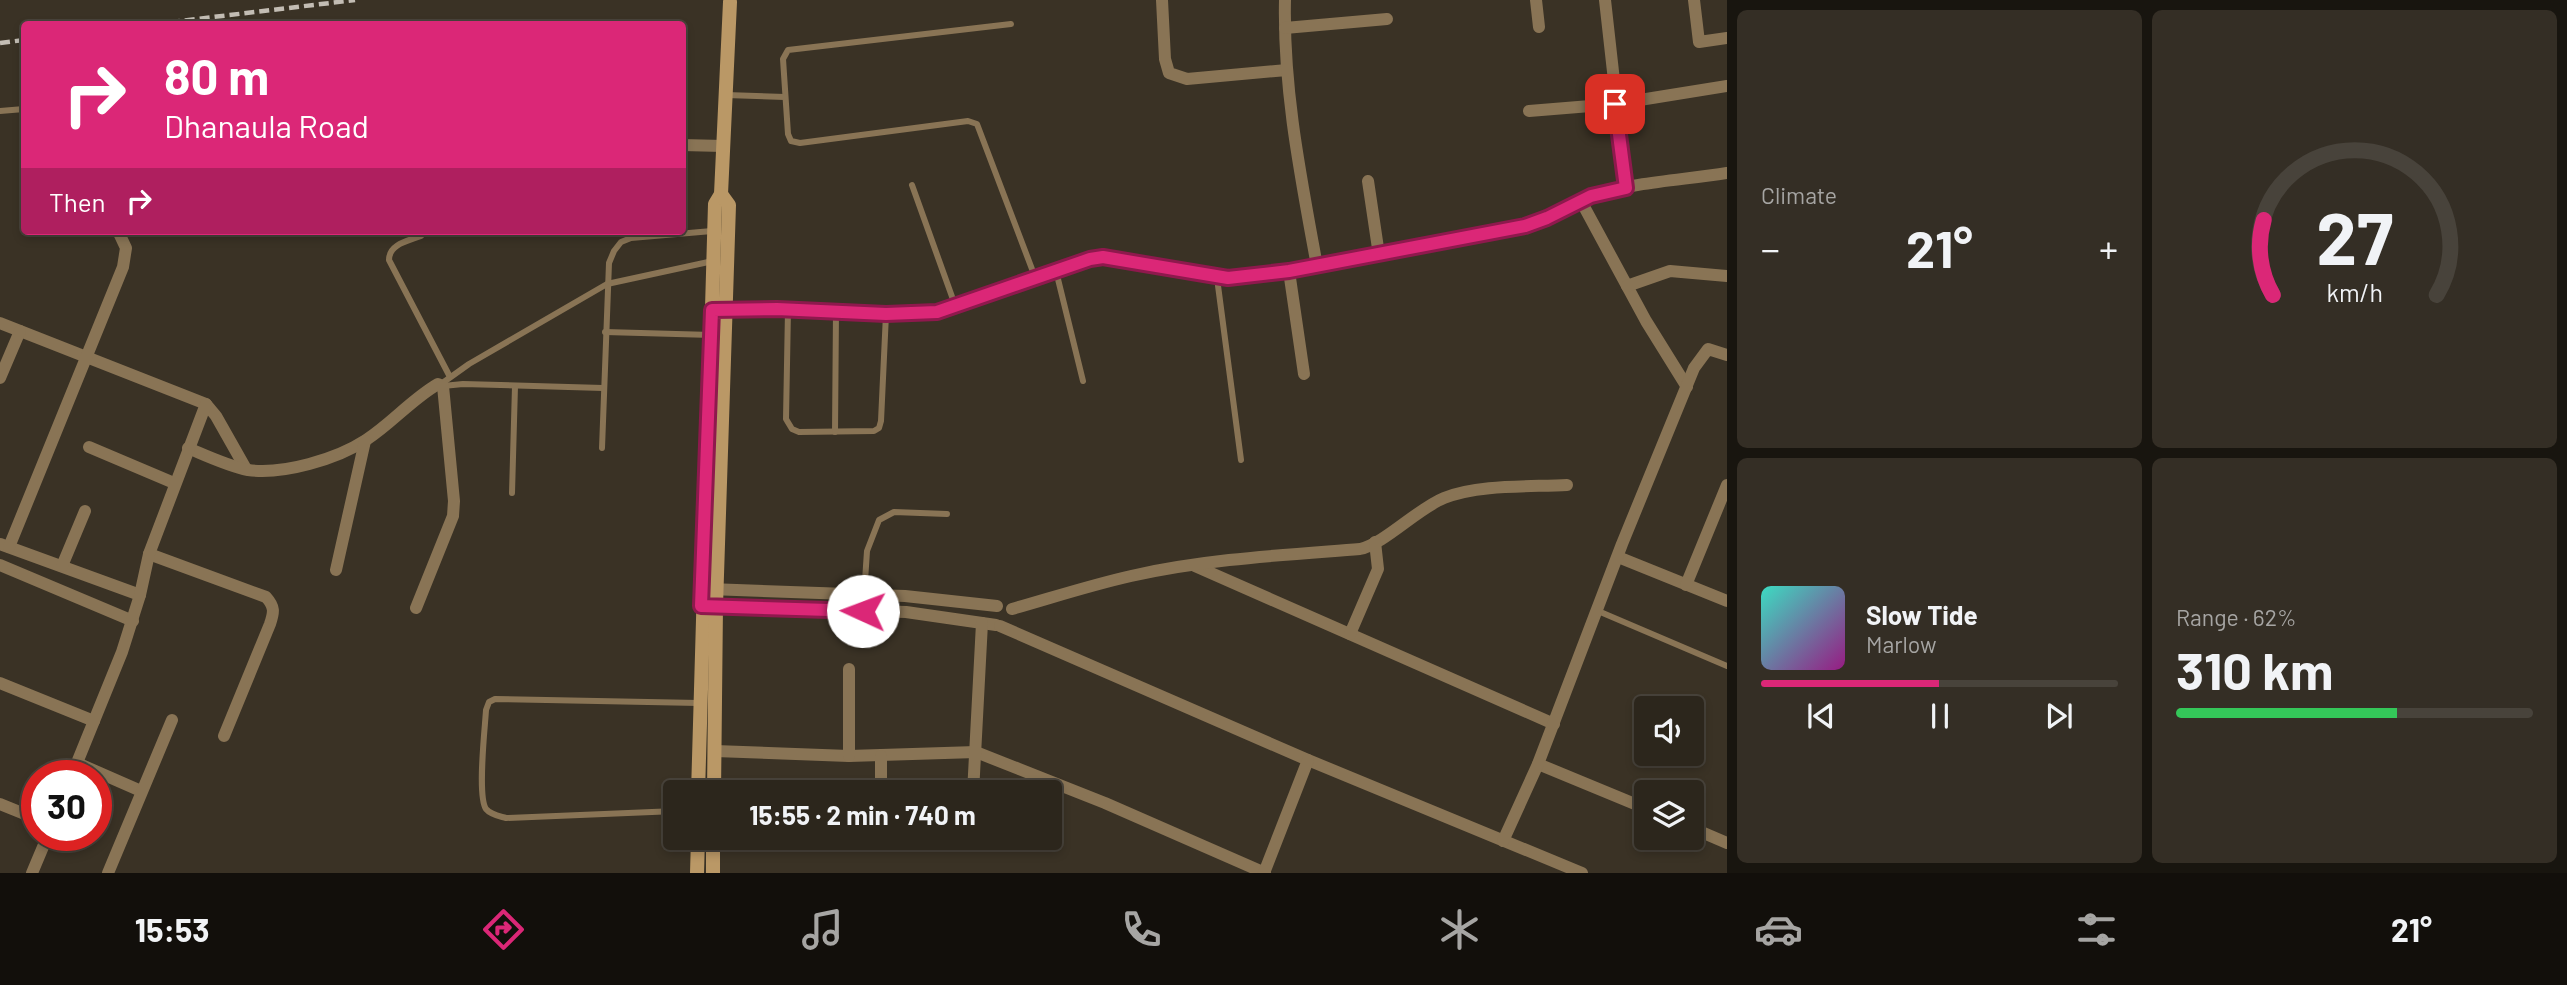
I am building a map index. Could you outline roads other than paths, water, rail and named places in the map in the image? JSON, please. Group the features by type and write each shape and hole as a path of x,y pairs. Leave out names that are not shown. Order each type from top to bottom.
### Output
{"street":[{"path":"1162,0 1165,59 1169,73 1187,79 1287,70"},
{"path":"1285,0 1284,28 1293,136 1317,265"},
{"path":"1536,0 1539,27"},
{"path":"1605,0 1626,188"},
{"path":"1695,0 1699,42 1727,38"},
{"path":"715,780 716,606 709,589 712,335 719,309 713,261 715,204 721,194 730,2"},
{"path":"1284,28 1387,19"},
{"path":"1529,111 1615,104 1727,86"},
{"path":"686,145 723,146"},
{"path":"719,309 886,314 937,312 1103,257 1217,278 1289,271 1525,226 1581,201 1626,188 1727,173"},
{"path":"1368,181 1378,255"},
{"path":"698,780 701,606 709,589 719,309 729,205 721,194"},
{"path":"1581,201 1627,286 1687,387"},
{"path":"120,235 126,248 126,256 87,358 4,545 140,596"},
{"path":"1289,271 1304,374"},
{"path":"1627,286 1670,271 1727,276"},
{"path":"0,323 206,404 216,416 246,470"},
{"path":"0,378 20,331"},
{"path":"1503,841 1538,764 1694,368 1706,349 1711,348 1727,355"},
{"path":"188,448 246,470 291,468 330,457 365,441 425,393 445,382 453,516 416,608"},
{"path":"79,760 133,621 149,554 206,404"},
{"path":"336,570 365,441"},
{"path":"89,447 174,483"},
{"path":"1012,609 1132,575 1252,557 1360,549 1444,498 1476,491 1567,485"},
{"path":"1686,585 1727,485"},
{"path":"62,566 85,511"},
{"path":"1350,634 1378,569 1375,542"},
{"path":"0,564 29,554"},
{"path":"149,554 267,597 273,605 274,614 224,736"},
{"path":"1618,557 1727,601"},
{"path":"0,564 133,621"},
{"path":"1195,565 1554,724"},
{"path":"709,589 905,596 997,606 1005,604 1012,609"},
{"path":"701,606 906,612 998,625 1307,760 1582,873"},
{"path":"997,606 992,617 998,625"},
{"path":"998,625 1012,622 1012,609"},
{"path":"974,780 982,623"},
{"path":"849,669 849,756"},
{"path":"0,683 94,721"},
{"path":"108,873 173,720"},
{"path":"715,751 849,756 976,752 1093,798 1265,873 1307,760"},
{"path":"881,756 881,780"},
{"path":"1538,764 1634,804"},
{"path":"112,781 141,791"},
{"path":"0,804 21,813"},
{"path":"1704,833 1727,843"},
{"path":"697,873 698,850"},
{"path":"713,850 713,873"},
{"path":"32,873 41,851"}],"lane":[{"path":"1011,24 788,50 783,58 788,134 791,141 796,143 968,121 977,124 1035,279"},
{"path":"726,95 785,97"},
{"path":"0,111 21,109"},
{"path":"912,185 955,307"},
{"path":"686,233 714,231"},
{"path":"602,448 607,284 614,251 621,242 631,238 667,235"},
{"path":"421,236 395,246 389,254 389,260 445,382"},
{"path":"445,382 607,284 713,261"},
{"path":"1056,271 1083,382"},
{"path":"1217,278 1241,460"},
{"path":"788,310 788,425 799,432 874,431 879,428 886,314"},
{"path":"835,432 836,311"},
{"path":"605,331 712,335"},
{"path":"445,382 603,388"},
{"path":"512,493 515,386"},
{"path":"863,611 867,551 879,520 894,512 947,514"},
{"path":"1598,611 1727,666"},
{"path":"663,812 506,818 495,815 486,808 482,789 486,710 489,702 495,699 699,703"}],"railway":[{"path":"180,21 355,0"},
{"path":"0,43 21,40"}]}
